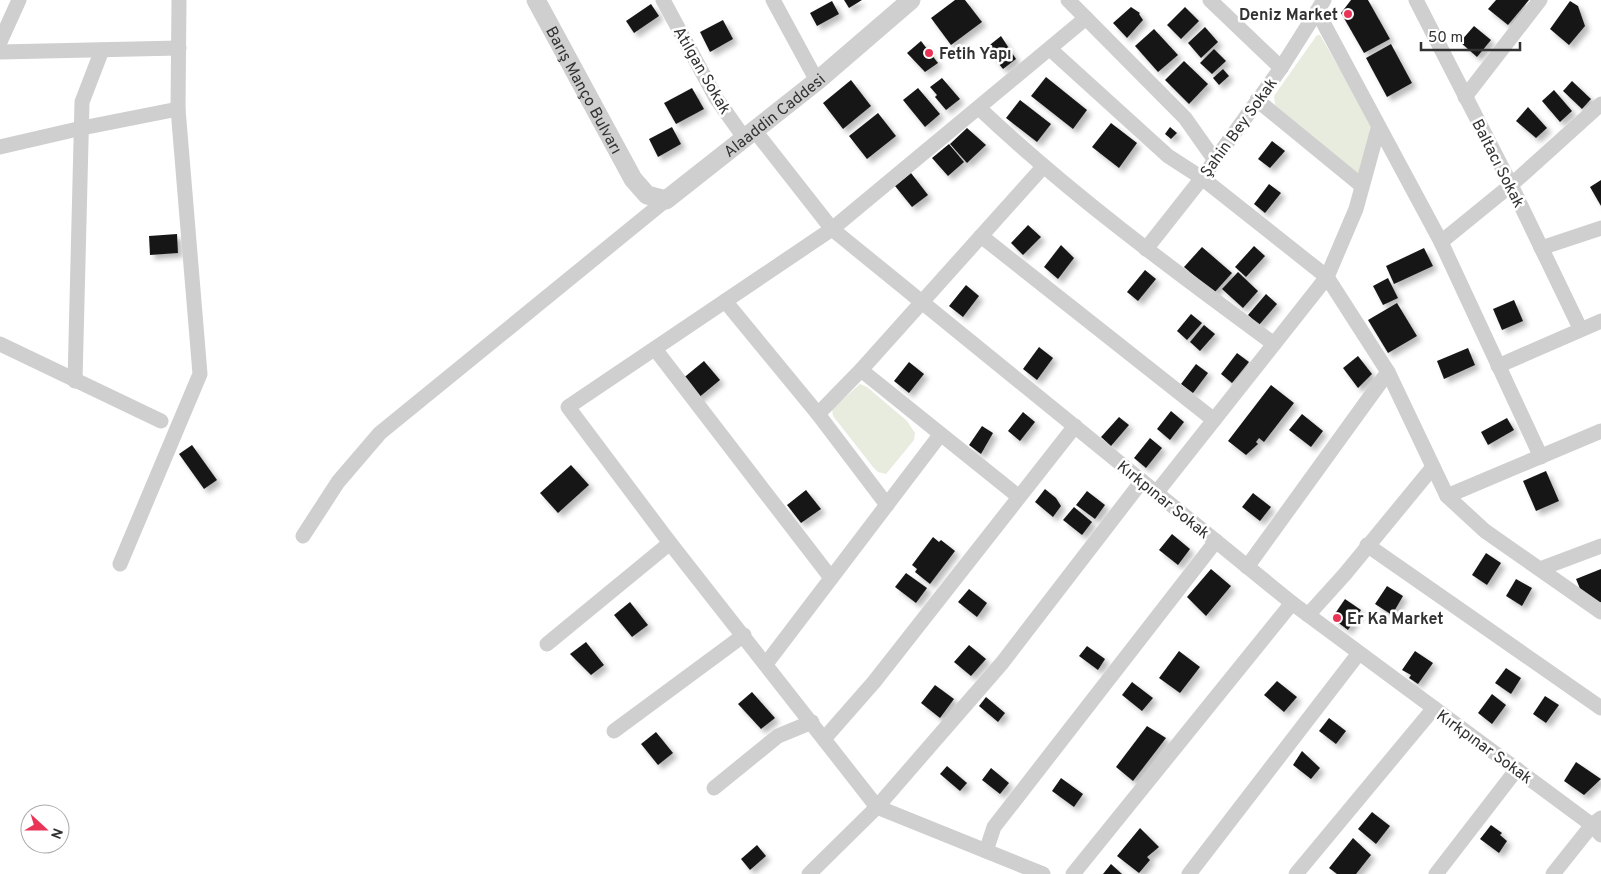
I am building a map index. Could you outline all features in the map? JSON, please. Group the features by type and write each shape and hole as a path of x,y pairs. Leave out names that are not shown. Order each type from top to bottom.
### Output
{"street":[{"path":"0,42 19,0"},
{"path":"120,564 200,374 178,109 179,0"},
{"name":"Barış Manço Bulvarı","path":"536,0 633,179 647,195 666,200"},
{"name":"Atılgan Sokak","path":"663,0 716,98 750,135"},
{"path":"773,0 817,81"},
{"path":"1068,0 1185,118 1214,159"},
{"path":"1210,0 1281,68"},
{"path":"1465,97 1540,0"},
{"name":"Baltacı Sokak","path":"1421,3 1465,97 1511,185 1580,328"},
{"name":"Alaaddin Caddesi","path":"666,200 817,81 900,4"},
{"path":"1321,6 1378,129 1416,194 1440,242 1541,457"},
{"name":"Şahin Bey Sokak","path":"1146,249 1202,178 1281,68 1321,6"},
{"path":"1043,874 877,807 670,542 568,407 832,229 1086,18"},
{"path":"0,52 179,48"},
{"path":"1050,49 1168,156 1202,178 1327,277 1388,372 1447,496 1485,531 1601,612"},
{"path":"75,382 82,102 102,50"},
{"path":"1257,100 1362,186"},
{"path":"1440,242 1511,185 1601,104"},
{"path":"979,108 1043,168 1146,249 1274,344"},
{"path":"0,147 178,109"},
{"path":"1157,492 1327,277 1356,210 1378,129"},
{"name":"Kırkpınar Sokak","path":"750,135 832,229 1292,603 1517,769 1598,826"},
{"path":"818,414 861,370 921,301 1043,168"},
{"path":"303,536 338,482 380,433 666,200"},
{"path":"1541,248 1601,228"},
{"path":"981,236 1214,420"},
{"path":"726,301 818,414 887,505"},
{"path":"1498,366 1601,320"},
{"path":"0,344 75,382 161,421"},
{"path":"655,349 831,578"},
{"path":"861,370 1019,497"},
{"path":"1247,567 1388,372"},
{"path":"824,739 874,682 1074,426"},
{"path":"1447,496 1601,431"},
{"path":"766,664 940,435"},
{"path":"1308,615 1433,467"},
{"path":"809,874 877,807 1002,663 1142,481"},
{"path":"986,851 994,828 1216,541"},
{"path":"547,644 670,542"},
{"path":"1367,545 1601,708"},
{"path":"1540,569 1601,546"},
{"path":"1073,874 1292,603"},
{"path":"614,731 744,635"},
{"path":"1189,874 1359,653"},
{"path":"1296,874 1434,708"},
{"path":"714,788 778,736 812,722"},
{"path":"1436,874 1517,769"},
{"path":"1553,874 1598,826"}],"shaded area":[{"path":"1317,35 1320,35 1374,128 1361,172 1353,174 1275,105 1274,96"},
{"path":"860,384 867,387 907,421 915,433 914,440 886,474 878,472 873,467 833,416 832,409"}],"building":[{"path":"844,0 862,0 849,8"},
{"path":"955,0 965,0 982,22 951,45 931,18"},
{"path":"1351,0 1368,0 1390,39 1364,53 1341,13"},
{"path":"1496,0 1529,0 1508,25 1488,9"},
{"path":"832,1 839,14 817,26 810,13"},
{"path":"1570,1 1578,6 1585,26 1569,45 1550,29"},
{"path":"651,4 659,16 634,33 626,21"},
{"path":"1131,7 1140,13 1143,20 1127,38 1113,23"},
{"path":"1185,7 1199,21 1181,39 1167,25"},
{"path":"723,20 733,39 710,52 700,32"},
{"path":"1474,26 1491,40 1477,57 1460,42"},
{"path":"1205,27 1218,42 1201,58 1188,43"},
{"path":"1154,29 1178,55 1158,72 1135,46"},
{"path":"1001,36 1016,59 1003,69 986,48"},
{"path":"921,41 938,63 925,72 907,53"},
{"path":"1391,44 1412,83 1387,97 1366,58"},
{"path":"1214,49 1226,61 1212,74 1200,63"},
{"path":"1184,61 1208,84 1189,104 1165,80"},
{"path":"1223,69 1229,76 1219,85 1213,78"},
{"path":"1046,77 1087,110 1073,129 1031,96"},
{"path":"942,78 960,99 946,110 935,97 937,95 930,87"},
{"path":"851,80 871,106 843,129 823,103"},
{"path":"1572,81 1591,99 1582,109 1563,91"},
{"path":"692,88 704,109 676,124 664,103"},
{"path":"918,88 940,114 925,127 903,100"},
{"path":"1554,90 1572,111 1560,122 1542,101"},
{"path":"1020,100 1051,124 1037,142 1006,118"},
{"path":"1528,107 1547,128 1536,138 1516,121"},
{"path":"878,113 896,136 867,159 849,136"},
{"path":"1111,123 1137,143 1119,168 1092,147"},
{"path":"672,127 681,144 658,157 649,139"},
{"path":"1170,127 1177,133 1171,139 1165,134"},
{"path":"967,128 986,145 967,163 950,144"},
{"path":"1272,141 1285,151 1270,168 1258,159"},
{"path":"949,144 964,162 948,176 932,158"},
{"path":"911,173 928,195 912,207 895,186"},
{"path":"1601,180 1601,206 1590,187"},
{"path":"1269,184 1281,193 1265,213 1254,204"},
{"path":"1028,225 1041,237 1023,255 1011,243"},
{"path":"177,234 178,253 150,255 149,236"},
{"path":"1061,245 1074,258 1058,279 1044,267"},
{"path":"1254,246 1265,256 1246,277 1235,267"},
{"path":"1202,247 1232,273 1214,293 1184,267"},
{"path":"1424,248 1433,266 1394,284 1386,266"},
{"path":"1145,270 1156,279 1138,301 1127,292"},
{"path":"1238,272 1258,291 1243,308 1222,289"},
{"path":"1388,278 1398,298 1383,305 1373,286"},
{"path":"966,285 979,296 963,317 949,306"},
{"path":"1266,294 1277,304 1259,325 1248,315"},
{"path":"1514,300 1523,321 1502,330 1493,309"},
{"path":"1397,303 1417,336 1388,353 1368,320"},
{"path":"1191,314 1202,323 1187,340 1177,331"},
{"path":"1204,325 1215,334 1200,351 1190,342"},
{"path":"1039,347 1053,358 1037,380 1023,369"},
{"path":"1468,348 1475,365 1444,379 1437,361"},
{"path":"1237,353 1249,362 1232,383 1221,374"},
{"path":"1358,356 1372,374 1358,388 1343,368"},
{"path":"704,361 720,380 697,399 681,380"},
{"path":"909,362 924,374 909,393 894,381"},
{"path":"1196,364 1208,373 1193,393 1181,384"},
{"path":"1271,385 1294,403 1264,442 1259,438 1256,442 1258,444 1246,455 1228,441"},
{"path":"1171,411 1184,422 1170,440 1157,429"},
{"path":"1023,412 1035,422 1020,441 1008,431"},
{"path":"1302,414 1323,431 1311,447 1289,430"},
{"path":"1119,417 1129,425 1111,446 1101,437"},
{"path":"1507,418 1514,430 1488,445 1481,432"},
{"path":"982,426 993,433 981,454 969,445"},
{"path":"1150,438 1162,448 1146,468 1134,458"},
{"path":"192,445 217,480 204,489 179,454"},
{"path":"571,465 589,485 558,513 540,493"},
{"path":"1546,471 1559,501 1536,511 1523,481"},
{"path":"1045,489 1056,498 1061,506 1053,517 1035,502"},
{"path":"806,490 821,509 801,523 787,505"},
{"path":"1087,491 1105,505 1095,519 1076,505"},
{"path":"1253,493 1271,507 1260,521 1242,507"},
{"path":"1074,507 1092,522 1082,535 1063,520"},
{"path":"1172,534 1190,549 1178,565 1159,550"},
{"path":"933,537 939,542 941,540 955,551 930,584 915,572 917,569 912,565"},
{"path":"1486,553 1501,563 1487,585 1472,575"},
{"path":"1211,569 1231,586 1206,616 1187,597"},
{"path":"1601,569 1601,602 1598,603 1581,591 1576,579"},
{"path":"906,573 927,588 916,603 895,587"},
{"path":"1516,579 1532,588 1522,606 1506,596"},
{"path":"1387,586 1403,596 1392,615 1375,604"},
{"path":"969,589 987,603 977,617 958,602"},
{"path":"1345,599 1361,610 1348,630 1332,618"},
{"path":"630,602 648,625 632,637 614,615"},
{"path":"586,642 604,665 591,675 570,654"},
{"path":"969,645 986,659 971,676 954,662"},
{"path":"1087,646 1105,659 1098,670 1079,656"},
{"path":"1179,651 1200,667 1180,693 1159,678"},
{"path":"1415,651 1433,663 1418,684 1409,678 1411,675 1402,670"},
{"path":"1506,668 1521,678 1511,694 1495,683"},
{"path":"1277,681 1297,697 1284,712 1264,695"},
{"path":"1132,682 1153,698 1142,711 1122,695"},
{"path":"935,685 954,699 940,718 921,703"},
{"path":"752,692 775,718 761,729 738,704"},
{"path":"1492,694 1506,705 1492,724 1478,713"},
{"path":"1545,696 1559,705 1546,723 1533,714"},
{"path":"986,697 1005,713 998,722 979,706"},
{"path":"1329,718 1346,731 1336,744 1319,731"},
{"path":"1147,726 1166,738 1133,781 1116,767"},
{"path":"656,732 673,753 658,765 641,744"},
{"path":"1302,751 1320,768 1311,779 1293,765"},
{"path":"1576,762 1601,779 1584,795 1564,781"},
{"path":"947,766 967,783 960,791 940,774"},
{"path":"991,768 1009,783 1000,794 982,780"},
{"path":"1061,778 1083,794 1074,807 1052,791"},
{"path":"1372,812 1390,826 1376,844 1358,829"},
{"path":"1491,825 1502,833 1500,835 1507,841 1499,853 1480,839"},
{"path":"1140,828 1159,847 1147,857 1150,860 1139,873 1117,856"},
{"path":"1353,838 1371,855 1356,874 1337,874 1329,868"},
{"path":"757,845 766,856 750,870 741,859"},
{"path":"1111,864 1122,874 1103,874"}],"place":[{"name":"Deniz Market","path":"1348,14"},
{"name":"Fetih Yapı","path":"929,53"},
{"name":"Er Ka Market","path":"1337,618"}]}
